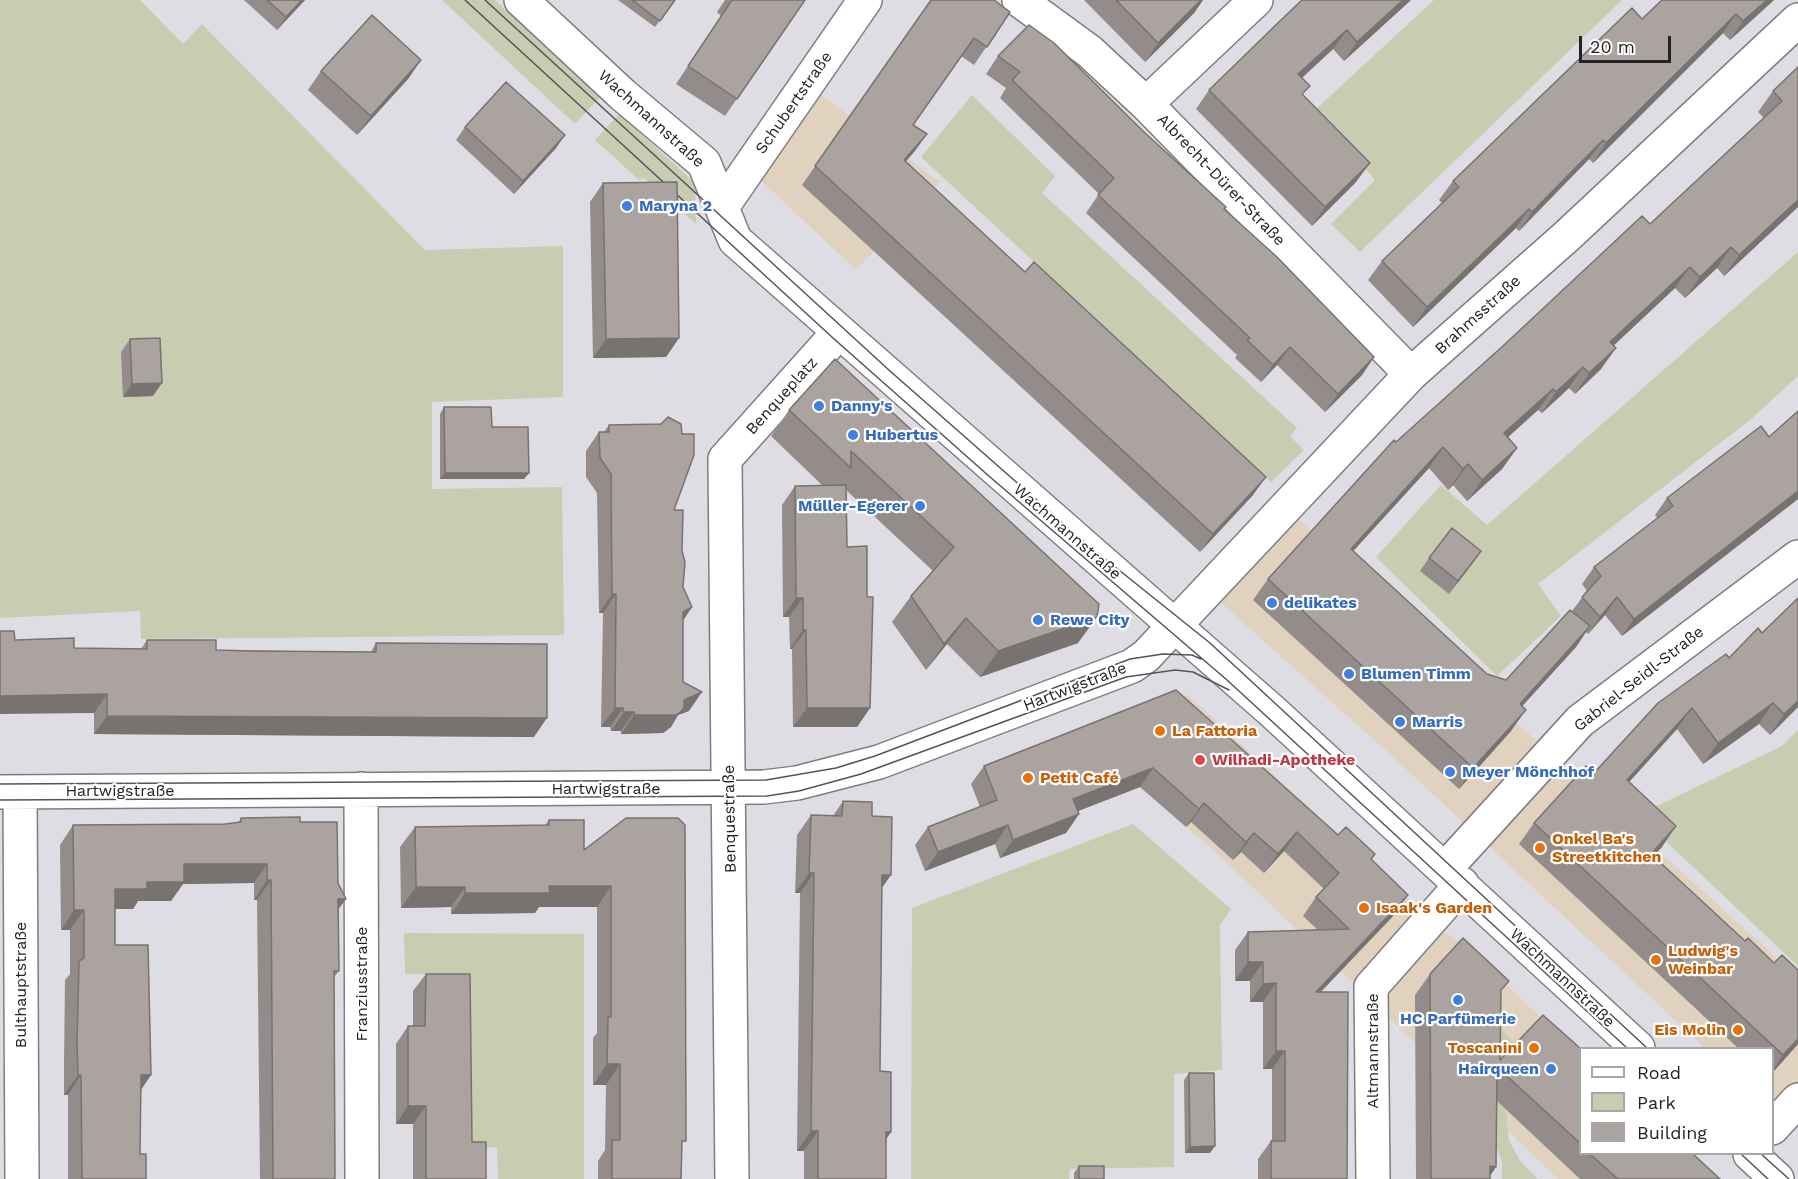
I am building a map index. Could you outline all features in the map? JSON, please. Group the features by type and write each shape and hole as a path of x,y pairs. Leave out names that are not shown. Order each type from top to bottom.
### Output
{"street":[{"name":"Wachmannstraße","path":"521,0 623,95 704,163 735,240 838,333 1174,624 1454,876 1637,1047"},
{"name":"Schubertstraße","path":"722,207 865,0"},
{"name":"Albrecht-Dürer-Straße","path":"1019,0 1089,51 1146,104 1411,374"},
{"path":"1146,104 1256,0"},
{"name":"Brahmsstraße","path":"1174,624 1411,374 1567,236 1798,20"},
{"name":"Benqueplatz","path":"725,459 838,333"},
{"name":"Benquestraße","path":"725,459 730,788 732,1179"},
{"name":"Gabriel-Seidl-Straße","path":"1454,876 1580,721 1798,557"},
{"name":"Hartwigstraße","path":"10,792 730,788 797,783 879,762 1132,666 1146,656 1174,624"},
{"name":"Franziusstraße","path":"361,789 362,1179"},
{"name":"Bulthauptstraße","path":"10,792 22,1179"},
{"name":"Altmannstraße","path":"1373,1179 1371,987 1454,876"},
{"path":"1774,1127 1798,1100"},
{"path":"1751,1155 1778,1179"}],"shaded area":[{"path":"809,86 940,182 856,270 750,170"},
{"path":"1288,509 1508,715 1798,977 1798,1098 1774,1111 1774,1047 1704,1047 1393,757 1209,592"},
{"path":"1188,695 1441,930 1467,946 1579,1055 1579,1155 1710,1179 1558,1179 1225,861 1100,750 1161,697"}],"green space":[{"path":"0,0 140,0 183,44 202,24 425,250 563,246 563,397 432,402 432,489 562,487 564,635 141,639 140,611 0,618"},
{"path":"442,0 495,0 600,97 575,124"},
{"path":"1434,0 1622,0 1360,252 1331,224 1375,180 1315,110"},
{"path":"972,95 1055,176 1042,193 1297,428 1290,436 1304,450 1271,482 921,157"},
{"path":"619,114 695,183 696,224 644,178 639,180 595,140"},
{"path":"1798,252 1798,376 1750,420 1538,584 1561,616 1497,676 1376,557 1441,485 1487,525"},
{"path":"1798,730 1798,966 1638,815 1782,746"},
{"path":"1133,824 1231,909 1220,925 1222,1070 1174,1074 1174,1167 1070,1169 1069,1179 911,1179 912,908"},
{"path":"404,933 584,934 584,1179 498,1179 497,1147 469,1149 465,974 405,974"},
{"path":"1495,1024 1515,1043 1496,1065 1504,1090 1509,1141 1521,1162 1538,1179 1502,1179 1502,1161 1496,1147"}],"building":[{"path":"267,0 302,0 286,17"},
{"path":"632,0 675,0 660,21"},
{"path":"732,0 805,0 737,99 688,66"},
{"path":"931,0 994,0 1010,12 987,47 974,38 913,125 927,134 904,160 1025,272 1034,262 1266,477 1213,534 815,166"},
{"path":"1116,0 1201,0 1158,43"},
{"path":"1302,0 1403,0 1357,42 1347,30 1298,74 1310,86 1302,94 1370,163 1325,207 1209,90"},
{"path":"1662,0 1767,0 1743,21 1736,14 1606,143 1603,140 1532,212 1529,209 1427,307 1382,261 1459,187 1453,181 1632,8 1642,19"},
{"path":"372,15 421,60 371,116 321,71"},
{"path":"1029,25 1054,43 1145,133 1226,207 1224,209 1277,257 1374,357 1338,394 1290,347 1273,365 1247,340 1250,338 1098,195 1114,178 1012,80 1020,72 998,56"},
{"path":"1798,67 1798,200 1739,255 1731,247 1700,277 1690,267 1610,342 1616,348 1589,373 1583,367 1556,392 1553,389 1504,433 1517,448 1482,480 1468,464 1463,469 1443,447 1351,549 1487,674 1506,680 1570,610 1590,626 1520,704 1526,710 1473,768 1268,579 1394,440 1396,442 1504,345 1642,216 1650,224 1782,101 1773,91"},
{"path":"506,82 565,135 523,181 465,127"},
{"path":"677,182 679,338 606,339 603,183"},
{"path":"160,338 162,383 132,384 130,339"},
{"path":"835,359 1099,604 1097,617 998,651 966,618 944,644 911,596 954,547 851,451 851,468 789,410"},
{"path":"444,407 491,407 492,427 528,427 529,473 445,473"},
{"path":"1798,411 1798,491 1634,619 1617,597 1600,617 1582,597 1601,576 1594,567 1673,506 1667,498 1761,426 1769,437"},
{"path":"668,417 681,424 682,434 694,434 694,455 674,510 683,510 682,551 685,562 683,587 692,607 683,612 683,682 702,692 684,700 684,708 677,715 634,715 634,712 624,712 623,708 615,708 616,594 612,594 611,474 600,458 599,432 609,432 609,425 661,424"},
{"path":"846,485 847,547 867,546 867,597 873,597 870,708 807,708 806,630 803,630 803,598 796,598 795,486"},
{"path":"1452,528 1481,551 1458,581 1429,558"},
{"path":"1798,598 1798,701 1784,714 1773,703 1718,743 1692,708 1627,780 1676,826 1651,854 1745,941 1748,938 1774,963 1782,955 1798,970 1798,1039 1783,1055 1534,823 1586,766 1594,773 1658,703 1726,654 1729,658 1758,628 1762,633"},
{"path":"0,631 14,631 15,640 74,638 74,648 147,649 147,640 216,640 216,650 250,651 376,652 376,643 547,644 547,718 107,716 107,694 0,696"},
{"path":"1176,690 1338,835 1346,827 1375,854 1371,859 1408,895 1316,992 1348,992 1347,1179 1271,1179 1271,1141 1285,1141 1285,1051 1276,1051 1276,983 1263,984 1263,962 1248,962 1248,932 1349,929 1316,897 1339,873 1297,832 1278,854 1254,833 1246,842 1204,803 1199,809 1153,768 1073,799 1079,814 1013,840 1008,825 938,852 928,827 997,800 984,766"},
{"path":"843,801 872,802 872,816 892,817 891,875 882,875 880,1071 891,1072 891,1132 886,1132 886,1179 818,1179 818,1131 811,1131 814,873 809,873 811,815 842,816"},
{"path":"300,817 300,822 337,822 338,883 346,899 338,899 339,971 334,971 335,1179 273,1179 271,880 267,880 267,864 184,864 184,882 147,882 147,889 115,889 115,945 148,945 151,1075 141,1075 140,1154 146,1154 146,1179 82,1179 81,1075 78,1075 77,1043 79,961 84,958 84,910 74,910 73,825 225,824 241,822 241,818"},
{"path":"626,818 678,818 685,825 686,1141 682,1141 681,1179 612,1179 612,1140 620,1140 620,1064 607,1064 608,1017 611,1017 611,886 549,886 550,893 465,893 465,887 416,887 415,827 549,825 549,820 584,820 584,850"},
{"path":"1463,938 1509,981 1501,990 1500,1060 1543,1015 1579,1047 1579,1142 1497,1067 1496,1167 1490,1166 1490,1179 1431,1179 1430,974"},
{"path":"426,974 470,974 472,1142 486,1142 486,1179 426,1179 426,1106 408,1106 408,1026 425,1026"},
{"path":"1189,1073 1214,1073 1215,1146 1190,1147"},
{"path":"1591,1155 1694,1155 1720,1179 1618,1179"},
{"path":"1079,1166 1104,1166 1104,1179 1079,1179"}],"tram line":[{"path":"465,0 833,338 990,477 1227,680 1626,1047"},
{"path":"485,0 890,371 1089,546 1210,643 1646,1047"},
{"path":"0,784 766,780 836,768 875,756 1130,659 1163,654 1192,655 1201,659"},
{"path":"0,800 767,796 799,791 861,774 1126,677 1175,670 1193,672 1229,690"},
{"path":"1742,1155 1768,1179"},
{"path":"1762,1155 1789,1179"}],"place":[{"name":"Maryna 2","path":"627,206"},
{"name":"Danny's","path":"819,406"},
{"name":"Hubertus","path":"853,435"},
{"name":"Müller-Egerer","path":"920,506"},
{"name":"delikates","path":"1272,603"},
{"name":"Rewe City","path":"1038,620"},
{"name":"Blumen Timm","path":"1349,674"},
{"name":"Marris","path":"1400,722"},
{"name":"La Fattoria","path":"1160,731"},
{"name":"Wilhadi-Apotheke","path":"1200,760"},
{"name":"Meyer Mönchhof","path":"1450,772"},
{"name":"Petit Café","path":"1028,778"},
{"name":"Onkel Ba's Streetkitchen","path":"1540,848"},
{"name":"Isaak's Garden","path":"1364,908"},
{"name":"Ludwig's Weinbar","path":"1656,960"},
{"name":"HC Parfümerie","path":"1458,1000"},
{"name":"Eis Molin","path":"1738,1030"},
{"name":"Toscanini","path":"1534,1048"},
{"name":"Hairqueen","path":"1551,1069"}]}
